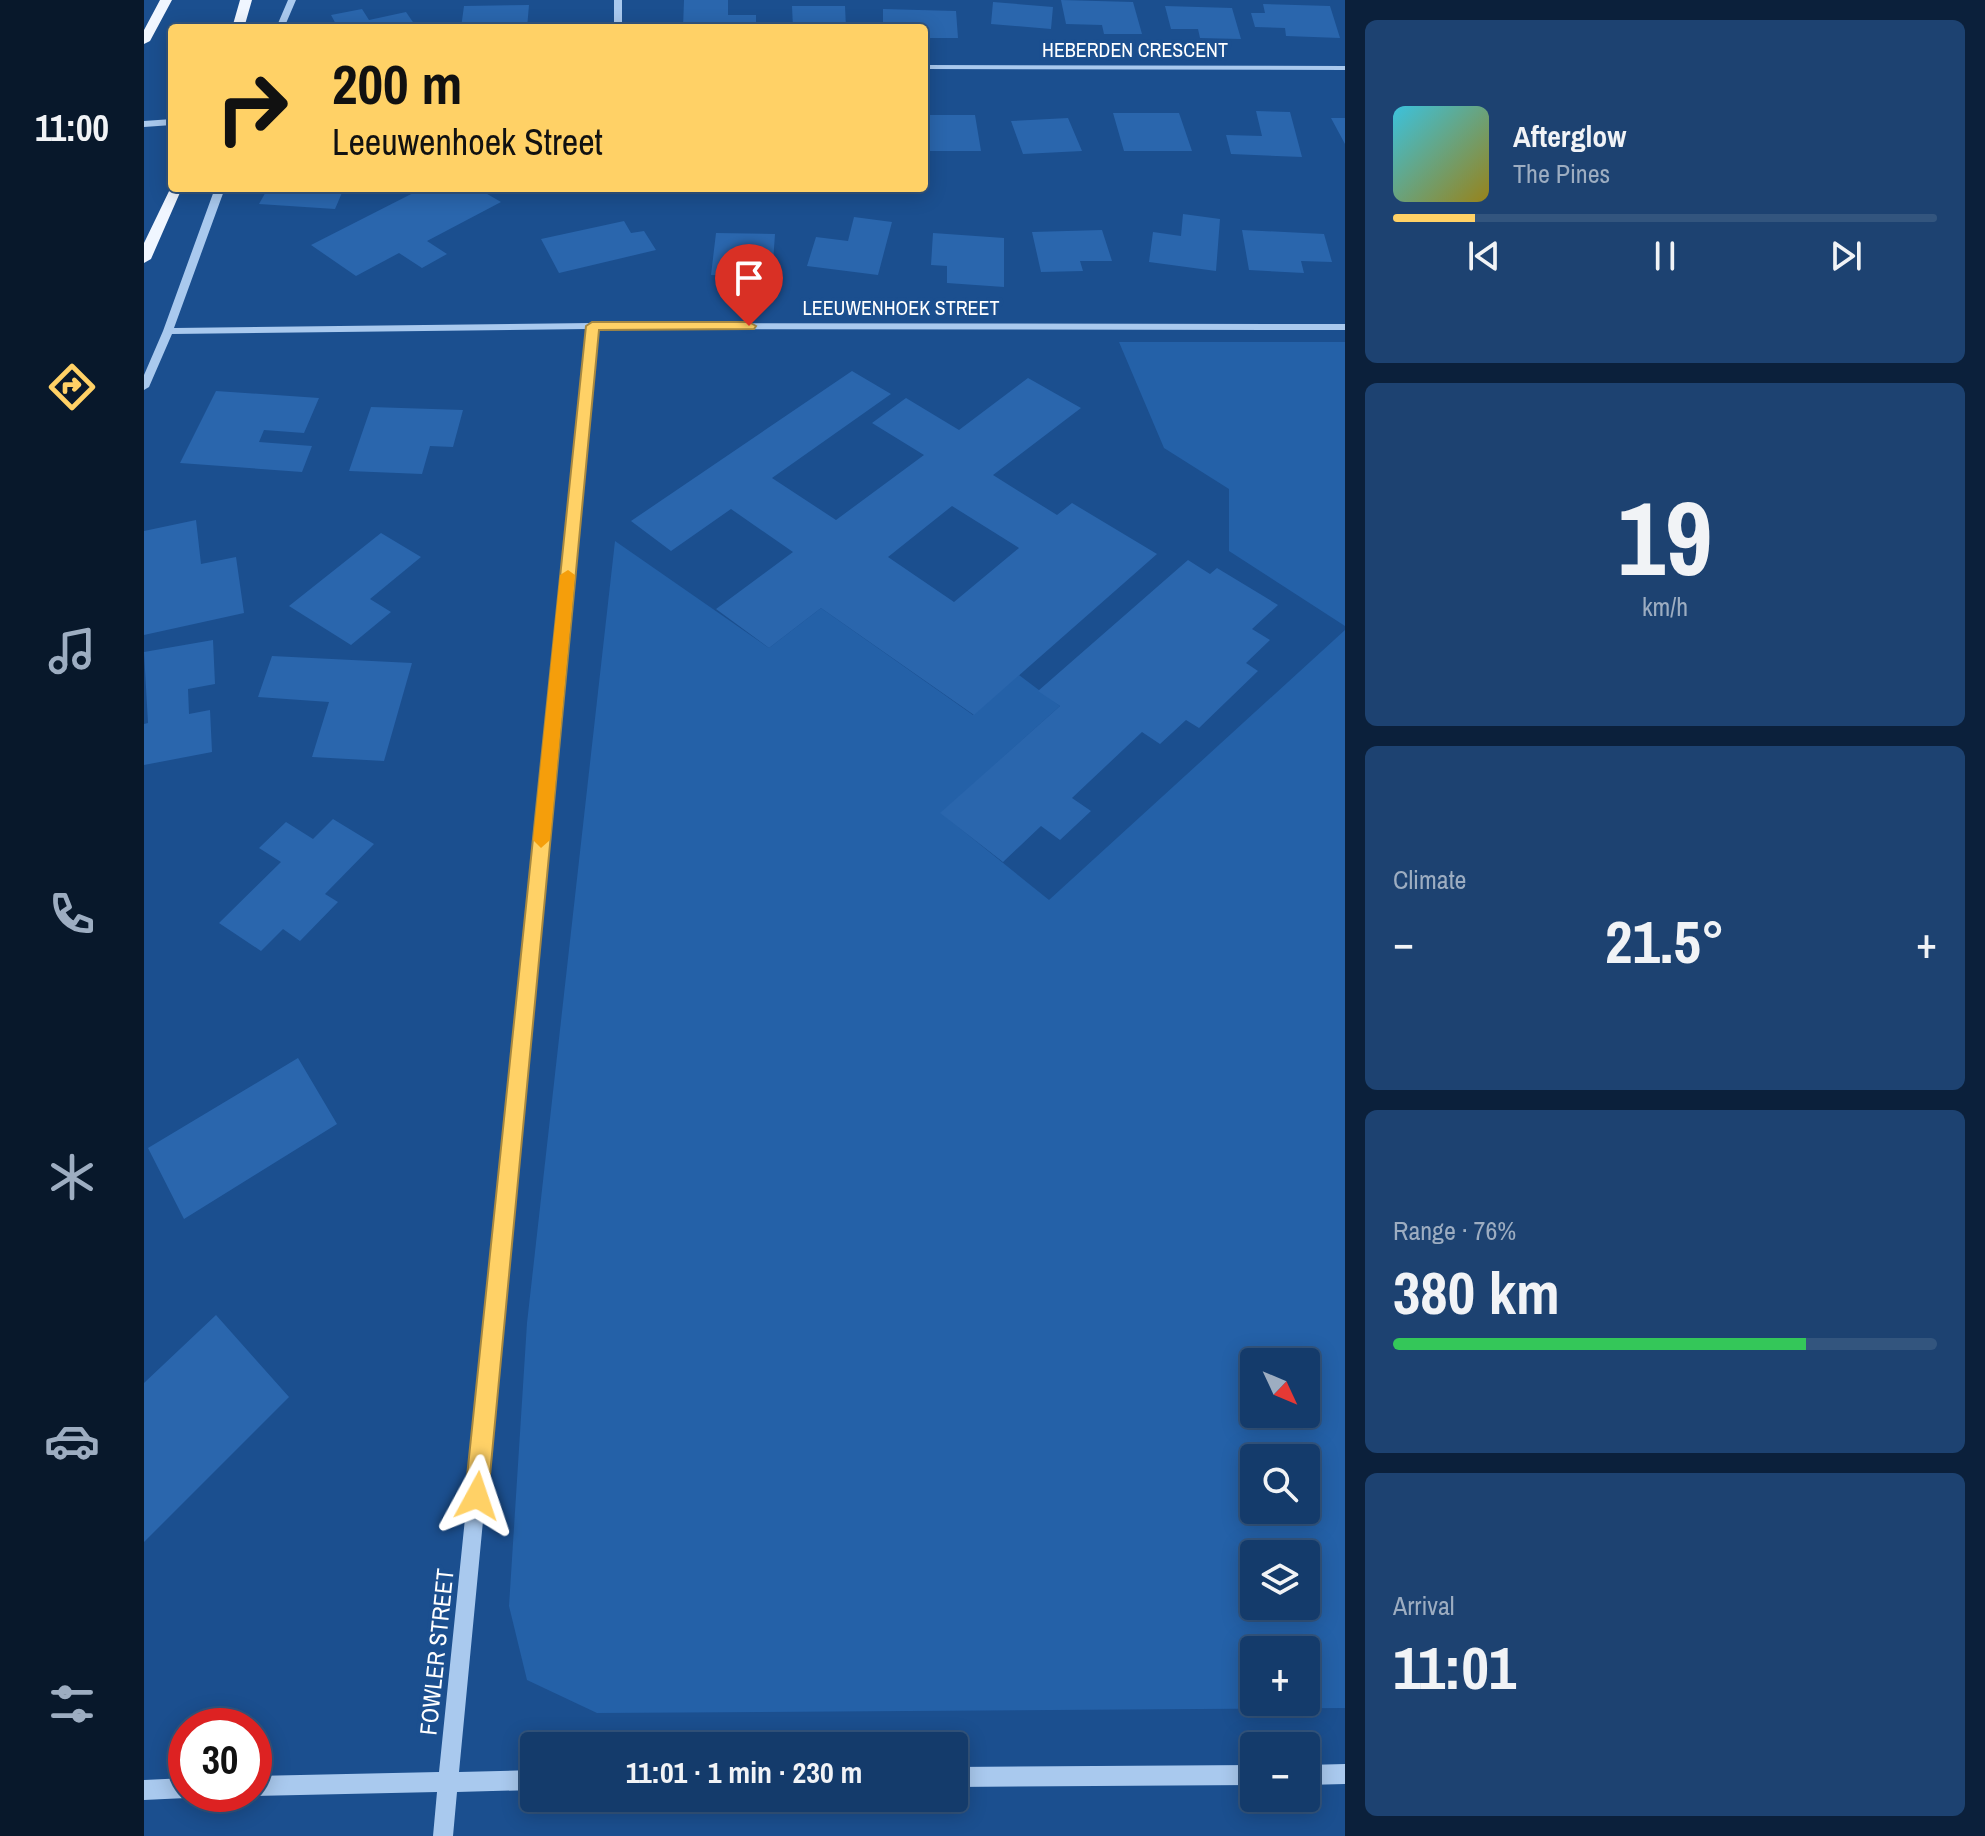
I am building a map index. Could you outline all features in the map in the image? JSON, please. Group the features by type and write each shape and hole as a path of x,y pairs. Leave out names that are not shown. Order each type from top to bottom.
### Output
{"main road":[{"path":"239,24 246,0"},
{"path":"144,23 164,2"},
{"path":"144,41 164,2"},
{"path":"144,259 173,192"}],"street":[{"path":"282,24 292,0"},
{"path":"618,0 618,24"},
{"name":"HEBERDEN CRESCENT","path":"928,67 1345,68"},
{"path":"144,116 168,119"},
{"path":"144,124 168,121"},
{"path":"144,387 168,331 219,192"},
{"name":"LEEUWENHOEK STREET","path":"168,331 592,326 1345,327"},
{"name":"FOWLER STREET","path":"443,1836 592,326"},
{"path":"1320,1775 1345,1774"},
{"path":"968,1777 1240,1775"},
{"path":"272,1785 520,1780"},
{"path":"144,1790 168,1789"}],"shaded area":[{"path":"1119,342 1345,342 1345,626 1229,551 1229,489 1164,448"},
{"path":"615,541 769,648 821,608 973,715 1019,675 1060,706 941,813 1049,900 1345,630 1345,1708 1320,1708 1320,1636 1240,1636 1240,1709 597,1713 527,1680 509,1606 527,1323"}],"building":[{"path":"684,0 728,0 728,15 756,15 756,24 683,24"},
{"path":"1061,0 1133,2 1142,34 1104,34 1102,25 1066,24"},
{"path":"993,2 1053,7 1051,29 991,24"},
{"path":"1263,4 1330,6 1340,38 1286,36 1285,28 1255,27 1251,13 1265,13"},
{"path":"529,5 527,24 462,24 464,6"},
{"path":"792,6 845,6 846,24 793,24"},
{"path":"1165,6 1232,8 1241,39 1200,38 1198,29 1171,29"},
{"path":"362,9 369,20 406,12 414,24 336,24 331,15"},
{"path":"883,9 956,11 958,38 928,38 928,24 883,24"},
{"path":"1256,111 1290,112 1302,157 1231,154 1226,135 1262,136"},
{"path":"1113,113 1179,113 1192,151 1124,151"},
{"path":"928,115 975,115 981,151 928,151"},
{"path":"1068,118 1082,151 1023,154 1011,121"},
{"path":"1331,118 1345,118 1345,144"},
{"path":"266,192 342,192 335,209 259,204"},
{"path":"415,192 484,192 501,202 427,241 447,254 422,268 399,253 356,276 311,245"},
{"path":"1183,214 1220,219 1216,271 1149,262 1153,232 1181,236"},
{"path":"854,217 892,222 878,275 807,266 816,237 848,241"},
{"path":"624,221 631,233 644,231 656,250 559,273 541,239"},
{"path":"1102,230 1112,261 1080,261 1083,271 1041,272 1032,232"},
{"path":"1242,230 1324,234 1332,262 1301,261 1304,273 1249,270"},
{"path":"716,233 775,234 772,277 711,275"},
{"path":"933,233 1004,238 1004,287 947,283 947,266 931,265"},
{"path":"852,371 891,394 772,478 836,520 924,455 872,423 906,398 959,430 1028,378 1081,408 993,475 1057,515 1072,503 1157,554 974,715 821,608 769,648 716,609 793,552 731,509 671,551 631,521","holes":["952,506 1019,548 954,602 888,557"]},
{"path":"216,391 319,398 304,433 264,430 259,442 312,446 302,472 180,463"},
{"path":"371,407 463,410 453,447 430,446 422,474 349,471"},
{"path":"196,520 201,564 236,557 244,613 144,635 144,531"},
{"path":"381,533 421,557 370,599 391,612 351,645 289,606"},
{"path":"1188,560 1210,574 1217,568 1278,605 1252,629 1270,640 1246,663 1258,671 1199,728 1186,720 1160,744 1142,732 1072,798 1091,811 1060,840 1041,826 1003,862 940,813 1060,706 1038,691"},
{"path":"213,640 215,684 188,689 189,714 210,710 212,752 144,765 144,724 148,723 144,652"},
{"path":"272,656 412,663 384,761 312,757 329,702 258,697"},
{"path":"333,819 374,844 325,894 338,902 300,941 283,929 261,951 219,923 281,862 259,848 286,822 313,839"},
{"path":"298,1058 337,1124 184,1219 148,1148"},
{"path":"216,1315 289,1397 144,1542 144,1383"}],"slow traffic":[{"path":"541,840 568,575"}],"route":[{"path":"477,1496 592,326 749,326"}]}
